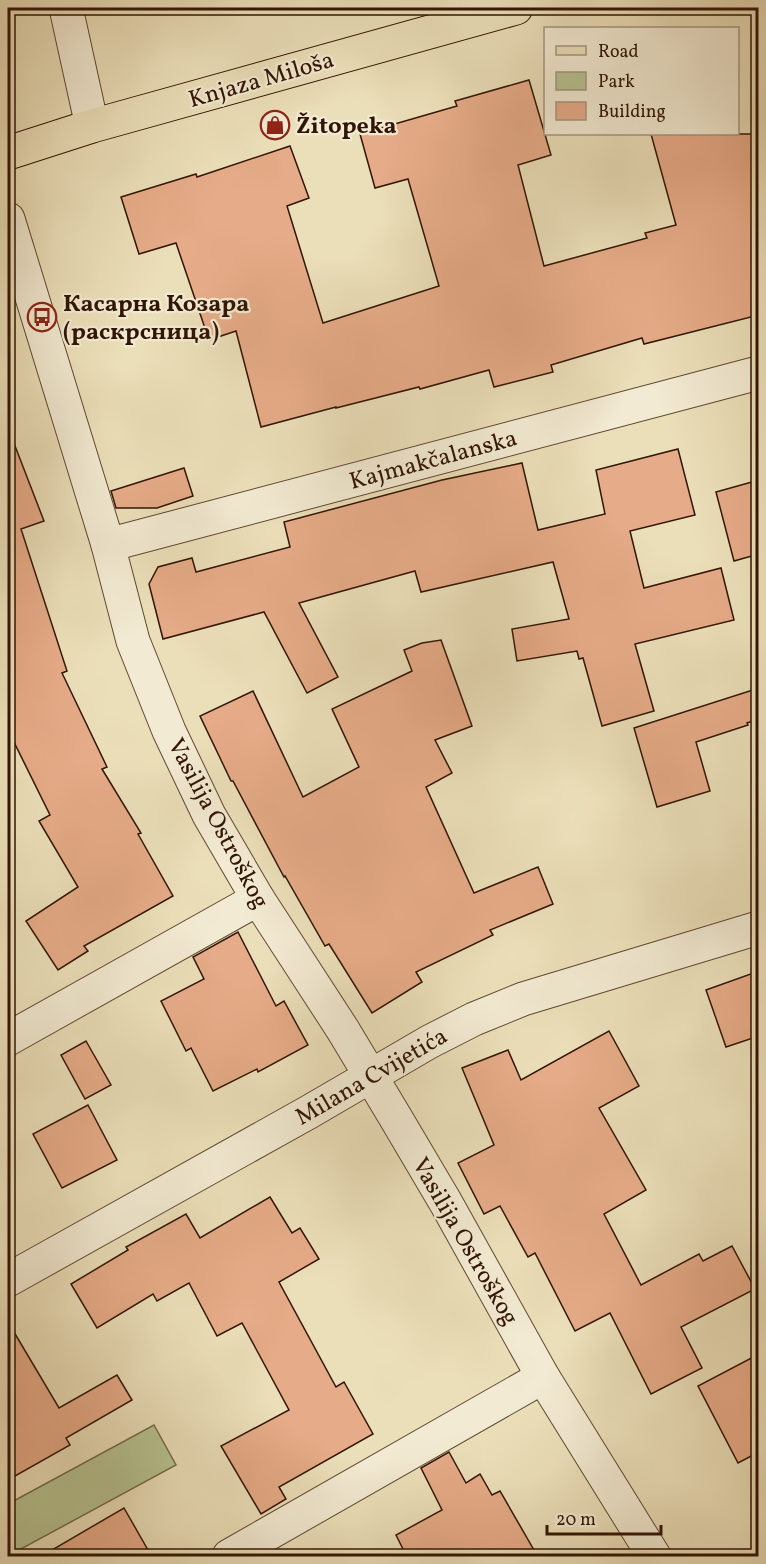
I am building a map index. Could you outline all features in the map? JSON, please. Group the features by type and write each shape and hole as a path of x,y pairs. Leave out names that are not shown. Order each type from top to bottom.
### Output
{"main road":[{"name":"Knjaza Miloša","path":"8,153 92,126 516,8"}],"street":[{"path":"66,8 92,126"},
{"name":"Vasilija Ostroškog","path":"8,219 108,545 133,641 169,731 209,815 258,899 371,1076 446,1203 543,1377 654,1557"},
{"name":"Kajmakčalanska","path":"108,545 759,373"},
{"path":"8,1038 258,899"},
{"name":"Milana Cvijetića","path":"8,1280 474,1019 523,999 759,928"},
{"path":"229,1557 543,1377"}],"green space":[{"path":"154,1425 176,1465 8,1556 8,1504"}],"building":[{"path":"529,80 551,155 518,165 544,266 647,238 645,233 676,225 651,135 759,134 759,315 644,344 642,338 551,365 553,372 494,387 489,370 261,427 236,331 209,340 176,243 139,254 121,197 196,174 197,177 290,146 309,198 287,206 323,323 439,286 408,179 375,188 360,134 457,106 455,101"},
{"path":"8,433 10,433 44,521 21,529 67,671 62,673 107,767 102,769 141,833 138,834 173,896 84,946 88,951 58,970 26,921 78,887 39,821 50,815 8,730"},
{"path":"678,449 695,515 630,531 644,588 721,568 734,620 635,644 654,711 602,726 583,658 579,659 577,651 517,661 512,629 569,619 553,562 421,592 415,571 299,603 338,677 307,693 264,612 163,639 149,584 158,567 192,558 196,572 290,547 284,522 442,480 522,463 538,530 605,514 596,470"},
{"path":"184,468 193,496 157,508 116,508 111,491"},
{"path":"759,480 759,554 734,561 716,492"},
{"path":"441,640 472,726 435,740 452,773 426,787 474,893 538,867 553,904 490,930 493,935 416,972 422,982 372,1013 329,944 325,946 284,877 231,781 200,716 253,691 303,797 359,767 332,709 412,671 404,650 422,643"},
{"path":"759,688 759,719 747,723 748,725 696,742 710,791 657,807 634,728"},
{"path":"238,932 276,1006 284,1001 308,1045 258,1072 257,1069 213,1091 191,1048 186,1051 161,1001 204,979 193,957"},
{"path":"759,971 759,1036 726,1047 706,990"},
{"path":"609,1031 639,1086 599,1108 646,1190 604,1214 641,1285 699,1254 703,1261 732,1246 755,1289 681,1327 702,1368 651,1394 610,1313 575,1331 535,1253 528,1257 500,1206 484,1214 458,1163 494,1145 462,1068 508,1050 521,1080"},
{"path":"86,1041 111,1085 85,1099 61,1055"},
{"path":"88,1105 117,1160 62,1188 33,1134"},
{"path":"270,1197 292,1233 300,1228 319,1259 279,1282 336,1387 344,1382 373,1434 279,1487 286,1499 261,1514 221,1446 289,1410 242,1323 217,1336 189,1283 157,1301 153,1294 97,1328 71,1284 128,1250 126,1247 186,1214 200,1238"},
{"path":"8,1322 59,1408 117,1375 132,1400 66,1438 70,1445 8,1480"},
{"path":"759,1354 759,1452 738,1463 698,1386"},
{"path":"449,1452 466,1483 480,1474 492,1495 500,1491 538,1557 407,1557 396,1535 442,1510 421,1468"},
{"path":"124,1508 152,1557 40,1557"}],"place":[{"name":"Žitopeka","path":"275,125"},
{"name":"Касарна Козара (раскрсница)","path":"42,317"}]}
